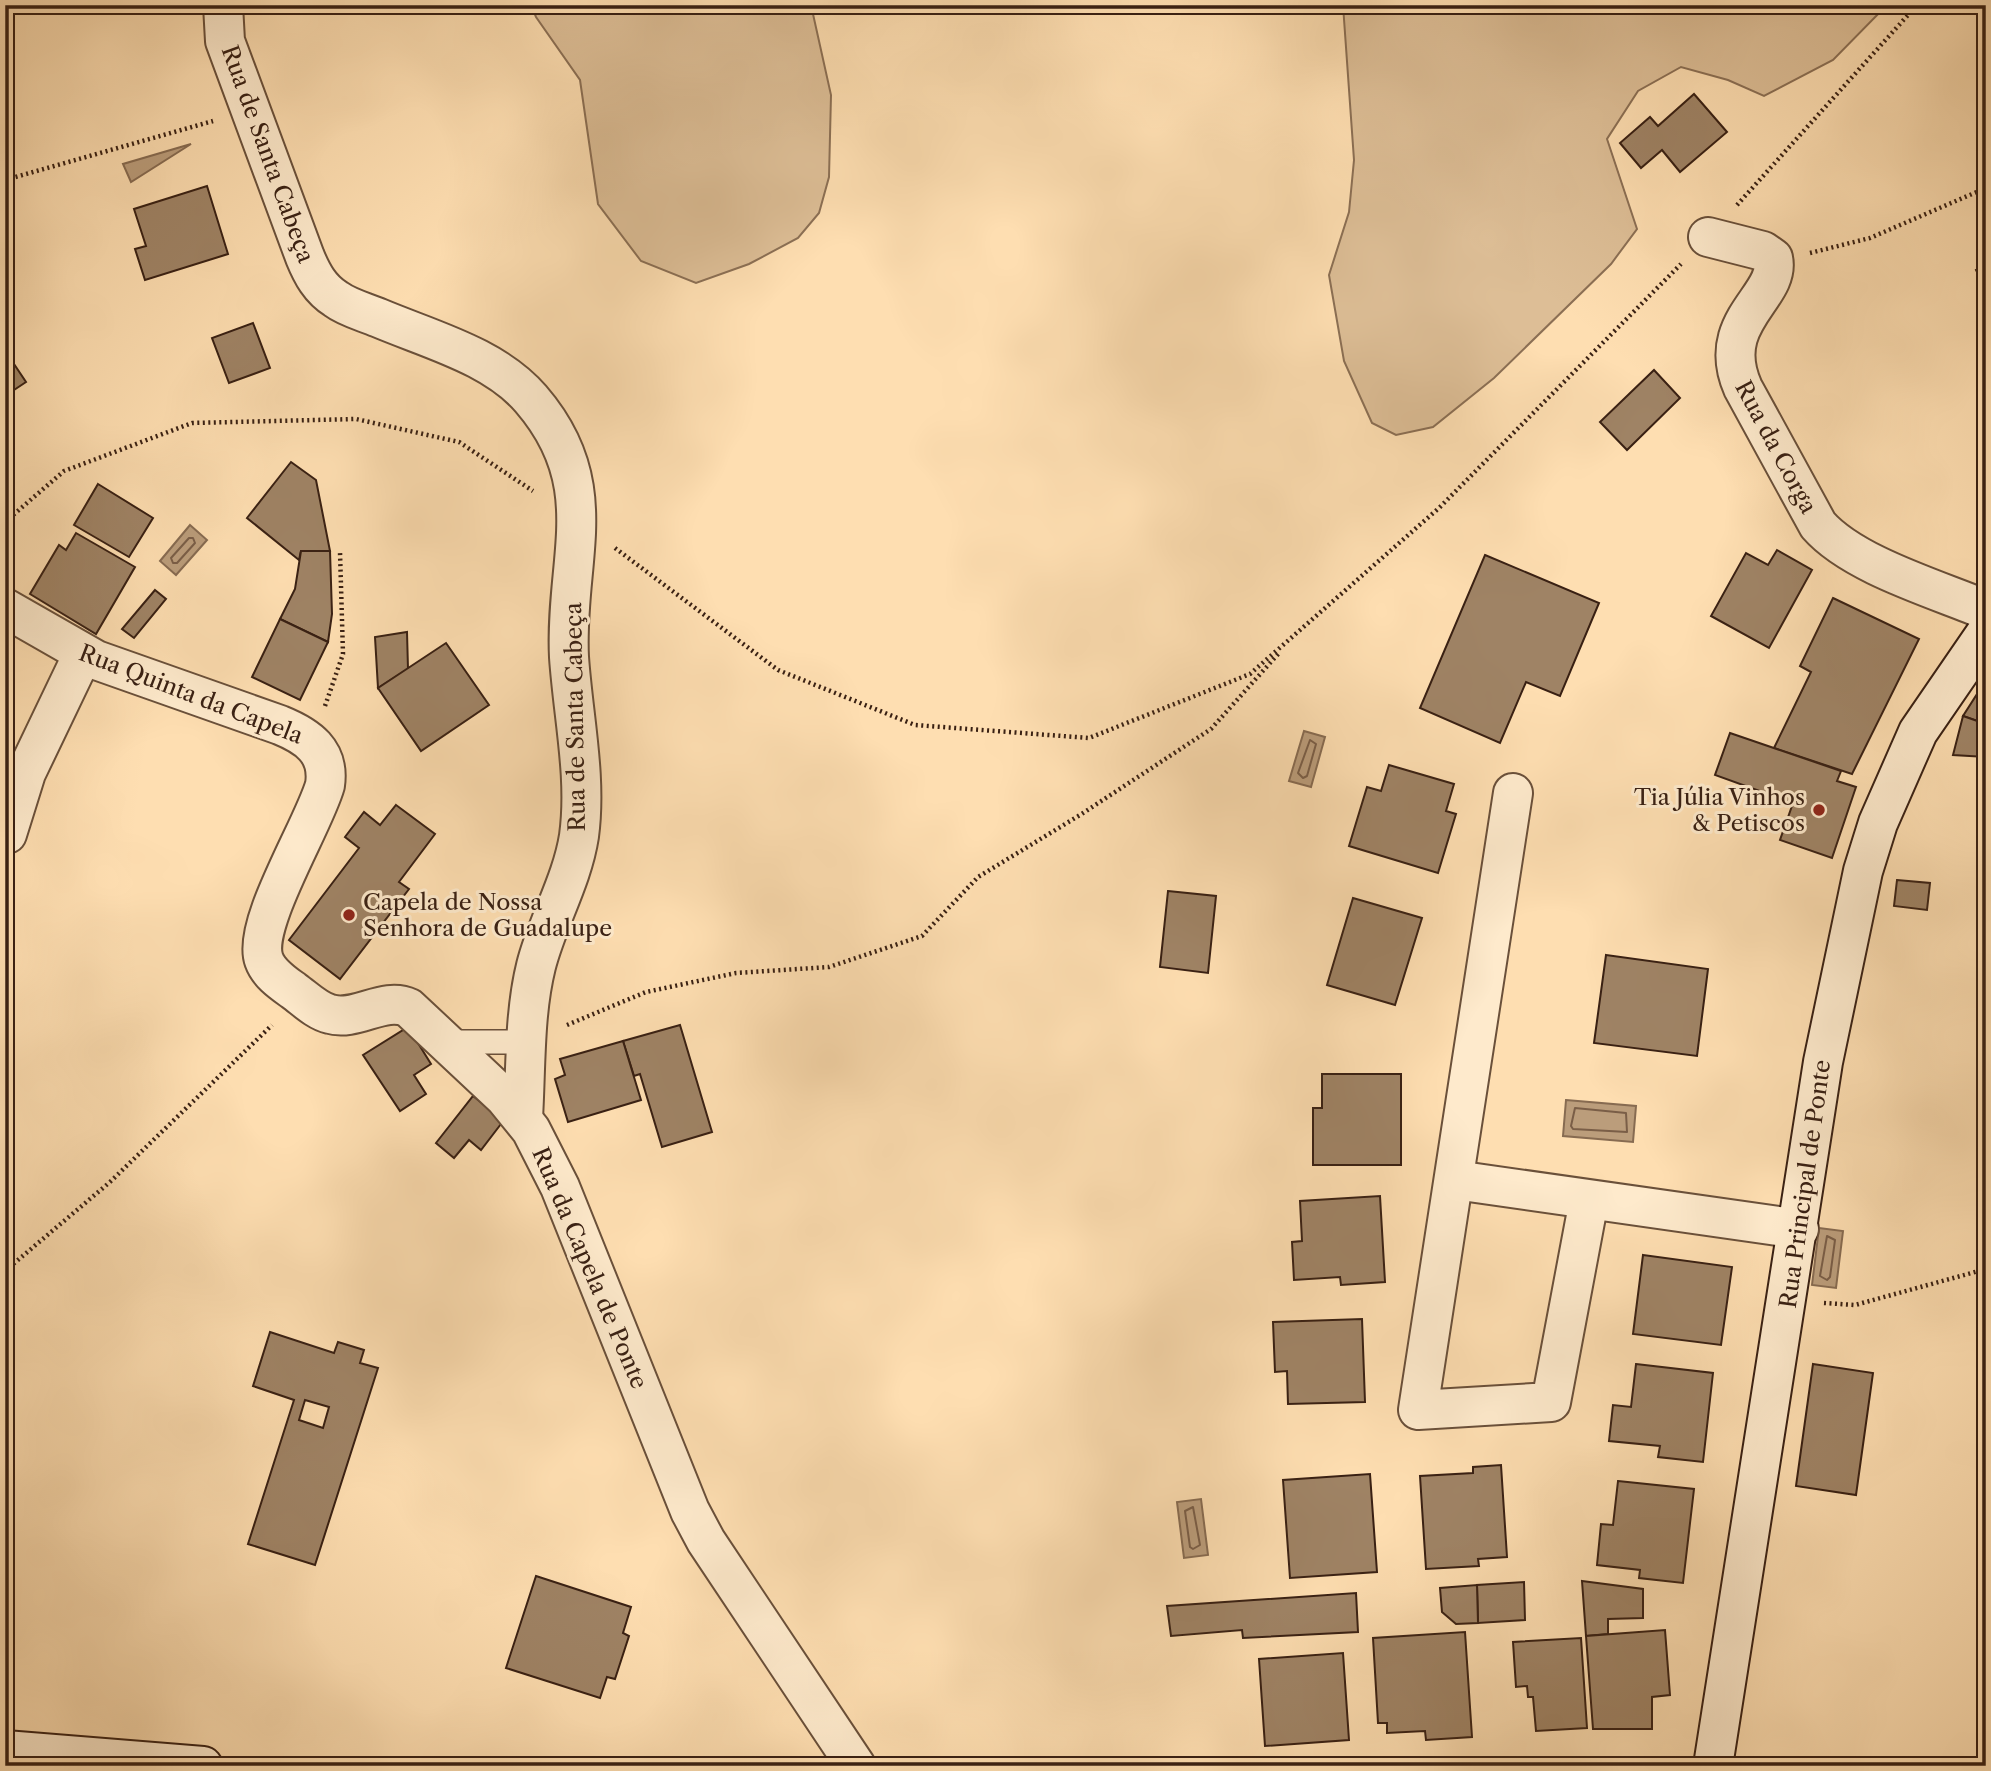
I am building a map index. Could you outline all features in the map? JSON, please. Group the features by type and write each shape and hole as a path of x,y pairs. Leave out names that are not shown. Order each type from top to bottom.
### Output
{"street":[{"name":"Rua de Santa Cabeça","path":"223,5 225,41 305,257 320,285 346,305 482,362 516,384 540,410 562,448 572,476 579,521 569,645 580,781 580,825 575,855 534,976 523,1118"},
{"path":"1708,237 1763,251 1774,261"},
{"name":"Rua da Corga","path":"1774,261 1772,276 1737,337 1735,363 1743,388 1804,505 1826,534 1847,550 1986,610"},
{"name":"Rua Quinta da Capela","path":"5,608 83,654 280,724 319,756"},
{"name":"Rua Principal de Ponte","path":"1713,1766 1829,1029 1870,845 1918,732 1986,633"},
{"path":"7,834 26,773 83,654"},
{"name":"Rua da Capela de Ponte","path":"319,756 320,799 262,938 262,951 267,965 301,997 323,1012 338,1016 393,1005 405,1006 447,1042 523,1118 560,1187 690,1511 706,1541 856,1766"},
{"path":"1513,793 1418,1410 1551,1402 1588,1200"},
{"path":"1455,1180 1799,1229"},
{"path":"823,1766 829,1725"},
{"path":"5,1750 203,1766"}],"lane":[{"path":"447,1042 528,1042"}],"path":[{"path":"5,522 64,471 192,423 356,419 459,442 579,521 778,670 915,724 1089,738 1250,674 1289,642 1439,508 1708,237 1917,5"},
{"path":"5,180 250,111"},
{"path":"1774,261 1870,239 1986,188"},
{"path":"319,756 343,654 340,552"},
{"path":"528,1042 646,992 736,973 829,967 922,936 978,877 1080,816 1210,729 1289,642"},
{"path":"5,1271 110,1182 301,997"},
{"path":"1788,1300 1855,1306 1986,1269"}],"shaded area":[{"path":"531,5 811,5 831,95 829,177 819,213 798,238 749,264 696,283 641,261 598,204 580,80 536,17"},
{"path":"1343,5 1887,5 1833,60 1764,96 1728,80 1681,67 1638,91 1607,139 1637,229 1611,264 1494,378 1433,427 1396,435 1372,423 1344,361 1329,275 1349,212 1354,160"}],"water":[{"path":"191,144 131,182 123,164"},
{"path":"190,525 207,540 176,575 160,561"},
{"path":"1304,731 1325,737 1311,787 1289,781"},
{"path":"1566,1100 1636,1106 1633,1142 1563,1136"},
{"path":"1819,1228 1843,1231 1836,1288 1812,1285"},
{"path":"1201,1499 1208,1555 1184,1558 1177,1502"}],"building":[{"path":"1694,94 1727,132 1680,172 1662,150 1641,168 1620,143 1650,117 1658,126"},
{"path":"207,186 228,254 145,280 135,249 146,246 134,209"},
{"path":"1986,265 1986,290 1976,270"},
{"path":"253,323 270,368 229,383 212,338"},
{"path":"5,353 26,382 5,396"},
{"path":"1654,370 1680,398 1627,450 1600,422"},
{"path":"291,462 316,480 330,551 301,551 299,560 247,518"},
{"path":"98,484 153,518 129,557 74,525"},
{"path":"76,533 135,567 96,634 30,594 59,545 66,550"},
{"path":"1777,550 1812,570 1769,648 1711,616 1746,553 1768,565"},
{"path":"301,551 330,551 332,614 328,642 280,619 295,589"},
{"path":"1485,555 1599,603 1560,696 1526,682 1500,743 1420,708"},
{"path":"155,590 166,599 134,638 122,629"},
{"path":"1833,598 1919,639 1852,774 1774,748 1811,672 1800,666"},
{"path":"280,619 328,642 300,700 252,677"},
{"path":"407,632 408,669 378,688 375,637"},
{"path":"446,643 489,705 421,751 378,688"},
{"path":"1986,680 1986,724 1963,716"},
{"path":"1963,716 1986,724 1986,757 1953,755"},
{"path":"1730,733 1841,771 1837,781 1856,787 1832,858 1780,840 1793,803 1715,775"},
{"path":"1389,765 1454,784 1446,811 1456,814 1438,873 1349,846 1367,787 1381,791"},
{"name":"Capela de Nossa Senhora de Guadalupe","path":"396,805 435,834 399,882 409,889 340,979 289,940 359,848 345,837 364,812 380,825"},
{"path":"1897,880 1930,883 1927,910 1894,906"},
{"path":"1168,891 1216,896 1208,973 1160,967"},
{"path":"1353,898 1422,918 1395,1005 1327,985"},
{"path":"1606,955 1708,969 1697,1056 1594,1043"},
{"path":"680,1025 712,1132 662,1147 640,1074 634,1076 623,1041"},
{"path":"408,1027 431,1064 414,1075 426,1094 400,1111 363,1055"},
{"path":"623,1041 641,1100 568,1122 555,1079 565,1075 560,1059"},
{"path":"1322,1074 1401,1074 1401,1165 1313,1165 1313,1108 1322,1108"},
{"path":"473,1096 504,1120 481,1150 469,1140 454,1158 436,1143"},
{"path":"1380,1196 1385,1282 1341,1285 1340,1277 1294,1280 1292,1242 1302,1241 1300,1201"},
{"path":"1643,1255 1732,1267 1721,1345 1633,1334"},
{"path":"1362,1319 1365,1402 1288,1404 1287,1371 1275,1372 1273,1322"},
{"path":"270,1332 334,1353 338,1342 364,1350 360,1363 378,1368 315,1565 248,1544 294,1400 253,1386","holes":["305,1400 329,1407 323,1428 299,1420"]},
{"path":"1636,1364 1713,1373 1703,1462 1658,1457 1660,1446 1609,1441 1613,1405 1631,1407"},
{"path":"1813,1364 1873,1373 1856,1495 1796,1486"},
{"path":"1501,1465 1507,1557 1478,1559 1479,1566 1426,1569 1420,1476 1473,1473 1473,1467"},
{"path":"1370,1474 1377,1572 1290,1578 1283,1480"},
{"path":"1618,1481 1694,1489 1683,1583 1639,1578 1640,1570 1597,1565 1601,1524 1613,1525"},
{"path":"536,1576 631,1607 623,1633 629,1636 615,1679 607,1677 600,1698 506,1668"},
{"path":"1582,1581 1643,1589 1643,1618 1608,1619 1608,1634 1586,1636"},
{"path":"1524,1582 1525,1620 1478,1623 1477,1585"},
{"path":"1477,1585 1478,1623 1456,1624 1442,1612 1440,1588"},
{"path":"1356,1593 1358,1632 1243,1638 1242,1630 1171,1636 1167,1606"},
{"path":"1665,1630 1670,1695 1652,1697 1652,1729 1593,1729 1586,1636"},
{"path":"1465,1632 1472,1737 1426,1740 1425,1731 1387,1733 1387,1723 1378,1723 1373,1638"},
{"path":"1581,1638 1587,1728 1536,1731 1533,1697 1528,1697 1527,1686 1516,1687 1513,1642"},
{"path":"1343,1653 1349,1740 1265,1746 1259,1659"}],"place":[{"name":"Tia Júlia Vinhos & Petiscos","path":"1819,810"},
{"name":"Capela de Nossa Senhora de Guadalupe","path":"349,915"}]}
